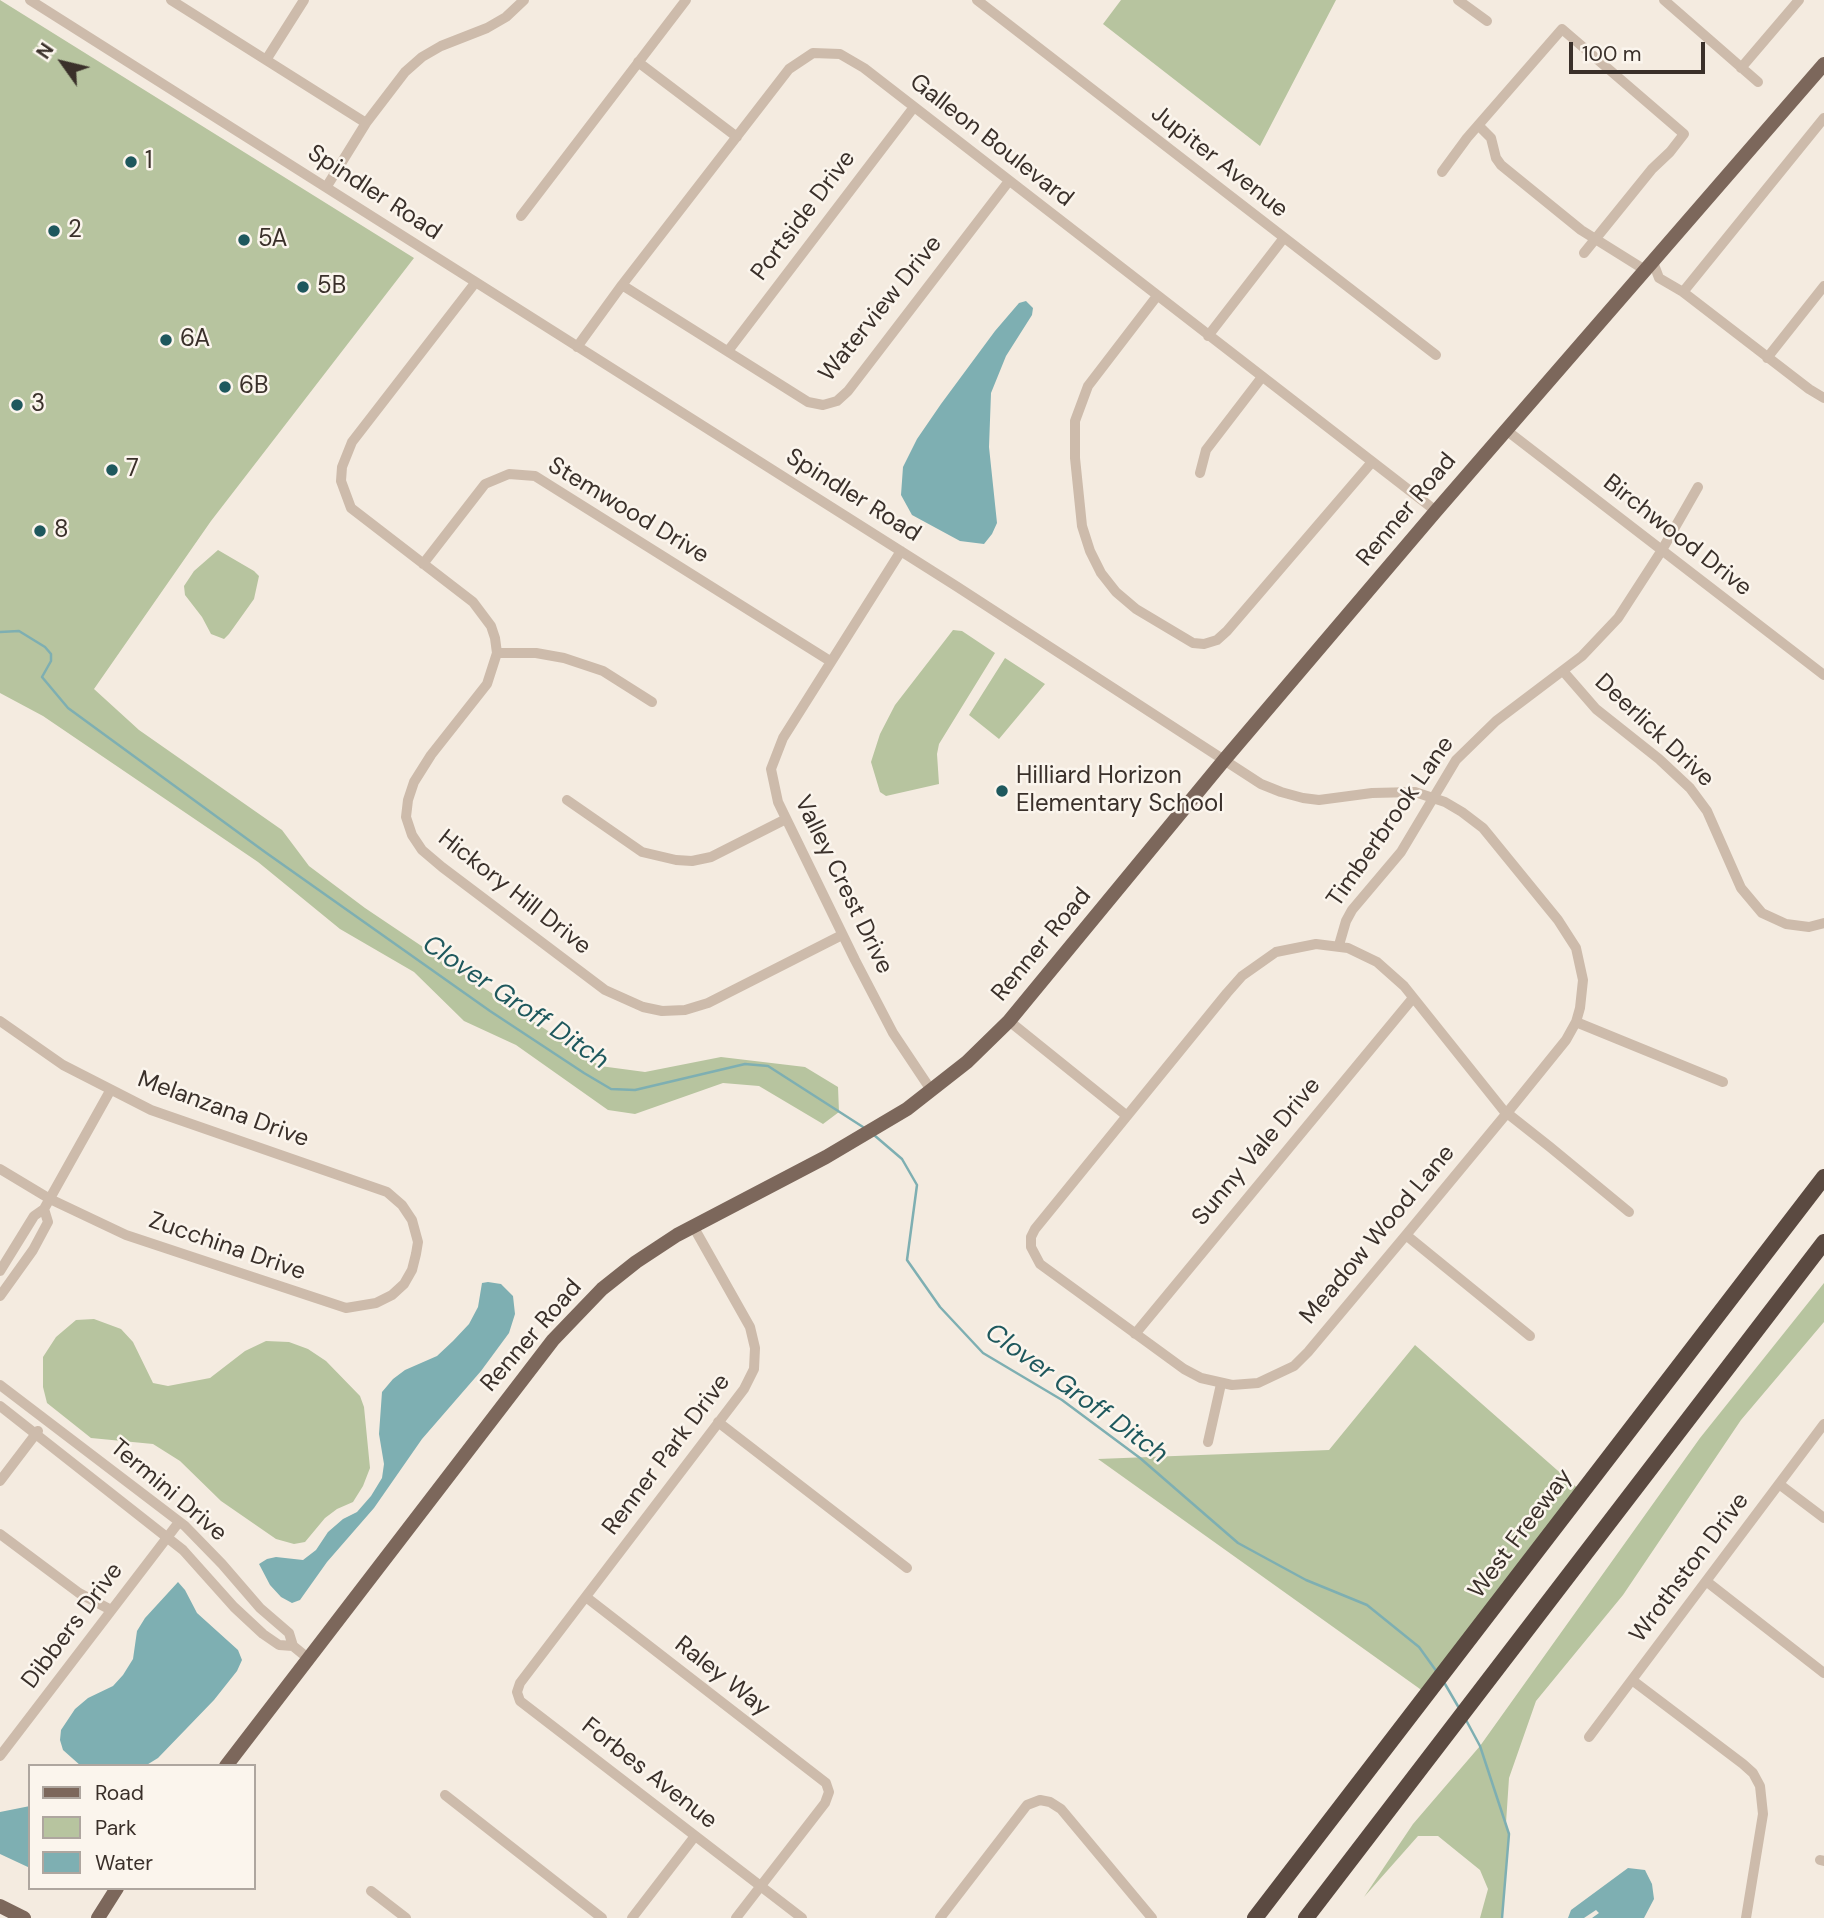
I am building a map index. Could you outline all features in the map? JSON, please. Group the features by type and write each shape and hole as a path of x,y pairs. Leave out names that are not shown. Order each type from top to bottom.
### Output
{"highway":[{"name":"West Freeway","path":"1255,1918 1824,1177"},
{"path":"1306,1918 1824,1242"}],"main road":[{"name":"Renner Road","path":"228,1764 553,1340 592,1299 663,1244 907,1109 967,1062 1009,1021 1436,511 1824,64"},
{"path":"98,1918 116,1890"},
{"path":"0,1906 24,1918"}],"street":[{"name":"Spindler Road","path":"30,0 901,551 1261,784 1280,792 1319,800 1399,791 1433,797 1462,812 1483,828 1559,920 1576,948 1581,963 1583,994 1576,1022"},
{"path":"171,0 366,124"},
{"path":"266,60 304,0"},
{"path":"327,186 393,87 422,57 506,17 524,0"},
{"path":"521,216 686,0"},
{"name":"Jupiter Avenue","path":"977,0 1436,355"},
{"path":"1664,0 1758,82"},
{"path":"1741,68 1800,0"},
{"path":"1464,2 1487,21"},
{"path":"1442,172 1562,29 1684,134 1584,253"},
{"name":"Galleon Boulevard","path":"578,347 622,285 789,69 813,54 840,54 852,60 914,107 1436,511"},
{"path":"638,62 737,137"},
{"name":"Portside Drive","path":"728,351 914,107"},
{"path":"1683,292 1824,118"},
{"path":"1479,126 1491,138 1500,165 1581,230 1683,292 1767,358 1824,398"},
{"name":"Waterview Drive","path":"622,285 808,402 823,405 837,401 848,391 1009,181"},
{"path":"1208,336 1283,239"},
{"path":"1646,269 1659,278"},
{"path":"475,283 352,442 342,467 341,481 351,508 473,602 491,626 497,653 536,653 564,658 603,671 652,702"},
{"path":"1767,358 1824,286"},
{"path":"1157,296 1087,386 1075,421 1075,458 1082,526 1090,551 1101,573 1116,592 1136,610 1182,639 1204,644 1217,640 1372,462"},
{"path":"1200,473 1206,450 1262,377"},
{"name":"Birchwood Drive","path":"1506,430 1824,676"},
{"name":"Stemwood Drive","path":"423,564 485,484 509,474 534,476 831,661"},
{"name":"Timberbrook Lane","path":"1135,1334 1040,1264 1031,1247 1035,1229 1235,985 1260,962 1276,952 1316,944 1339,946 1352,910 1401,852 1447,771 1496,721 1582,656 1618,618 1662,550 1698,487"},
{"name":"Valley Crest Drive","path":"901,551 783,738 771,769 778,802 842,935 893,1033 931,1090"},
{"name":"Hickory Hill Drive","path":"497,653 487,684 431,755 414,782 408,800 406,817 412,835 422,850 442,867 605,990 633,1004 662,1011 685,1010 708,1003 842,935"},
{"name":"Deerlick Drive","path":"1563,671 1596,709 1659,759 1690,788 1707,811 1741,888 1762,913 1786,924 1809,927 1824,923"},
{"path":"567,800 642,852 676,860 692,861 710,857 786,819"},
{"path":"1339,946 1359,951 1377,962 1404,986 1507,1114 1629,1212"},
{"name":"Sunny Vale Drive","path":"1135,1334 1413,998"},
{"name":"Melanzana Drive","path":"0,1021 63,1065 110,1091 183,1122 387,1192 402,1205 412,1220 418,1242"},
{"path":"1009,1021 1127,1116"},
{"path":"1576,1022 1723,1082"},
{"name":"Meadow Wood Lane","path":"1221,1384 1258,1383 1294,1366 1308,1352 1507,1114 1566,1040 1576,1022"},
{"path":"0,1271 34,1216 47,1204 110,1091"},
{"name":"Zucchina Drive","path":"0,1169 47,1204 126,1235 346,1308 376,1303 392,1295 404,1284 412,1270 418,1242"},
{"path":"0,1296 33,1250 48,1222 47,1204"},
{"name":"Renner Park Drive","path":"517,1692 520,1683 718,1422 750,1379 754,1369 755,1348 750,1327 693,1226"},
{"path":"1406,1235 1530,1336"},
{"path":"1135,1334 1184,1369 1221,1384 1208,1442"},
{"name":"Termini Drive","path":"0,1385 179,1522 222,1564 260,1608 289,1633 293,1646 309,1659"},
{"name":"Termini Drive","path":"0,1406 183,1550 234,1607 263,1634 279,1645 293,1646"},
{"path":"0,1481 47,1420"},
{"path":"718,1422 906,1568"},
{"name":"Wrothston Drive","path":"1589,1737 1824,1424"},
{"path":"1779,1484 1824,1518"},
{"name":"Dibbers Drive","path":"0,1756 179,1522"},
{"path":"0,1534 79,1593 111,1610"},
{"path":"1706,1581 1824,1673"},
{"name":"Raley Way","path":"586,1597 826,1783 829,1792 825,1804 760,1886"},
{"path":"1632,1680 1743,1764 1753,1773 1760,1786 1763,1814 1746,1918"},
{"name":"Forbes Avenue","path":"517,1692 520,1701 802,1918"},
{"path":"444,1795 601,1918"},
{"path":"940,1918 1027,1805 1040,1800 1050,1802 1061,1809 1152,1918"},
{"path":"632,1918 695,1836"},
{"path":"736,1918 760,1886"},
{"path":"371,1891 406,1918"}],"green space":[{"path":"0,0 414,258 211,521 94,689 139,730 282,830 309,866 365,908 600,1066 645,1072 721,1057 805,1067 838,1087 839,1112 823,1124 759,1086 723,1083 635,1114 608,1110 516,1045 464,1021 414,972 340,929 258,862 43,716 0,693"},
{"path":"1121,0 1336,0 1260,146 1103,24"},
{"path":"218,550 259,576 254,599 224,639 211,634 185,595 184,586 194,571"},
{"path":"953,630 962,631 995,653 939,744 939,784 886,796 880,792 871,762 880,734 895,705"},
{"path":"1005,658 1045,684 999,739 969,715"},
{"path":"1824,1283 1824,1322 1741,1420 1623,1595 1536,1701 1509,1778 1506,1823 1509,1834 1502,1918 1480,1918 1488,1889 1480,1870 1438,1836 1418,1836 1364,1897 1413,1824 1480,1746 1700,1438"},
{"path":"94,1319 121,1329 133,1342 153,1383 168,1386 210,1378 245,1351 266,1341 289,1342 308,1349 326,1361 360,1396 364,1407 370,1468 353,1502 325,1518 305,1542 294,1544 276,1539 221,1501 180,1461 153,1444 91,1438 47,1403 43,1387 43,1357 56,1337 76,1320"},
{"path":"1415,1345 1582,1492 1427,1694 1098,1459 1329,1450"}],"water":[{"path":"1026,301 1033,308 1032,315 1006,356 991,393 989,447 997,523 984,544 960,541 912,515 901,495 903,467 917,439 995,331 1019,303"},
{"path":"482,1283 501,1284 513,1296 515,1314 509,1333 481,1371 422,1439 374,1508 327,1562 300,1600 292,1603 281,1597 270,1585 259,1564 276,1557 303,1560 316,1550 328,1532 343,1519 357,1512 371,1496 382,1478 384,1464 379,1434 382,1392 405,1370 437,1356 453,1341 469,1324 478,1307"},
{"path":"178,1582 197,1613 238,1650 242,1660 237,1671 214,1700 158,1758 148,1764 79,1764 63,1750 61,1730 75,1709 88,1698 113,1686 123,1675 133,1659 137,1631 145,1618"},
{"path":"28,1806 28,1867 0,1854 0,1812"},
{"path":"1628,1868 1645,1870 1652,1884 1654,1899 1644,1918 1592,1918 1599,1913 1596,1910 1584,1918 1568,1918 1571,1910"}],"waterway":[{"name":"Clover Groff Ditch","path":"0,632 19,631 45,647 51,654 51,661 42,677 68,708 490,1011 611,1089 635,1090 745,1064 768,1066 863,1127"},
{"name":"Clover Groff Ditch","path":"874,1135 902,1159 917,1185 907,1260 940,1307 983,1353 1062,1400 1140,1458 1238,1543 1306,1580 1367,1605 1419,1647 1437,1672"},
{"name":"Clover Groff Ditch","path":"1445,1684 1459,1708"},
{"name":"Clover Groff Ditch","path":"1466,1720 1480,1746 1509,1834 1502,1918"}],"place":[{"name":"1","path":"131,162"},
{"name":"2","path":"54,231"},
{"name":"5A","path":"244,240"},
{"name":"5B","path":"303,287"},
{"name":"6A","path":"166,340"},
{"name":"6B","path":"225,387"},
{"name":"3","path":"17,405"},
{"name":"7","path":"112,470"},
{"name":"8","path":"40,531"},
{"name":"Hilliard Horizon Elementary School","path":"1002,791"}]}
